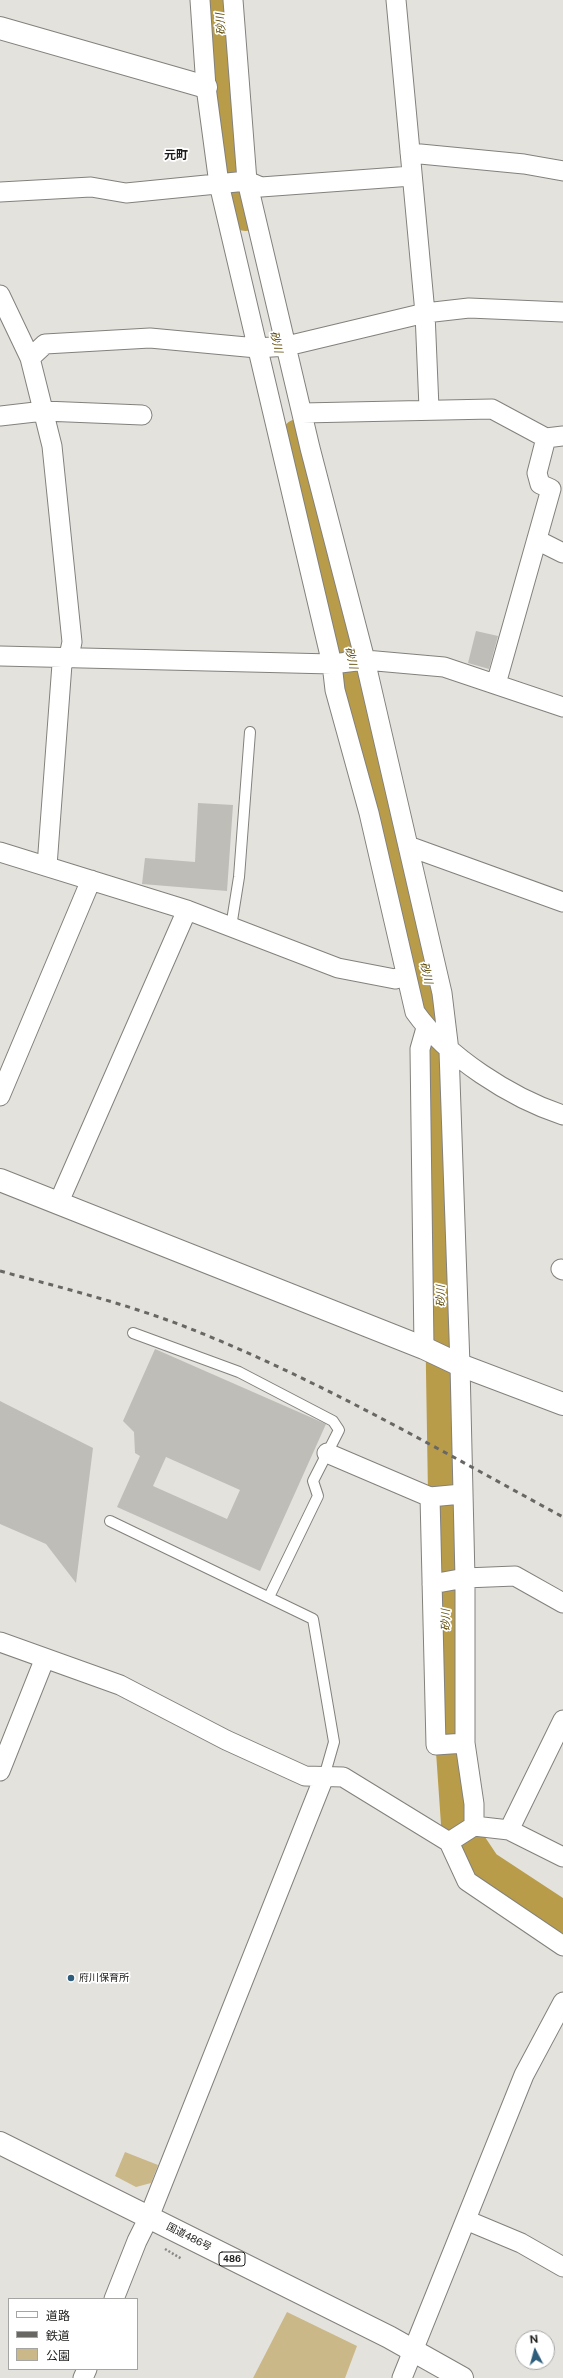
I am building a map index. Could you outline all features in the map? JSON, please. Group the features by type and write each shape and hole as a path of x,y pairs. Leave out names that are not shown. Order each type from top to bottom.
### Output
{"main road":[{"path":"0,28 206,87"},
{"path":"0,1180 424,1348 460,1365 563,1404"},
{"name":"国道486号","path":"0,2143 413,2351 462,2378"}],"street":[{"path":"200,0 206,87 219,184 332,664 335,690 369,813 415,1012 426,1028 449,1051 522,1098 562,1110"},
{"path":"233,0 247,181 302,413 365,660 442,993 449,1051 460,1365 465,1578 465,1743 474,1804 474,1826"},
{"path":"396,0 424,312 428,408"},
{"path":"410,153 524,164 563,171"},
{"path":"0,192 91,187 126,193 247,181 261,187 412,176"},
{"path":"0,296 30,358 44,411 53,454 72,642 69,656 62,664 47,866"},
{"path":"30,358 44,344 150,338 257,348 287,346 424,312 469,308 563,312"},
{"path":"302,413 428,408 492,409 554,437 537,473 540,484 551,489 496,684"},
{"path":"0,416 44,411 142,415"},
{"path":"537,540 563,553"},
{"path":"0,656 69,656 332,664 365,660 444,667 563,707"},
{"path":"408,846 563,902"},
{"path":"0,852 187,910 338,968 395,980 406,976"},
{"path":"0,1096 91,880"},
{"path":"58,1204 187,910"},
{"path":"424,1348 420,1049 426,1028"},
{"path":"327,1453 430,1497 462,1494"},
{"path":"430,1497 436,1745 465,1743"},
{"path":"432,1584 465,1578 515,1576 563,1603"},
{"path":"0,1642 120,1684 226,1740 305,1776 343,1777 448,1842 467,1881 563,1946"},
{"path":"0,1771 45,1658"},
{"path":"509,1830 563,1720"},
{"path":"114,2298 137,2241 149,2217 324,1777"},
{"path":"448,1842 474,1826 509,1830 563,1858"},
{"path":"402,2378 524,2075 563,2002"},
{"path":"466,2220 521,2243 563,2267"}],"lane":[{"path":"231,927 239,877 250,732"},
{"path":"133,1333 239,1372 333,1421 339,1430 313,1482 318,1496 269,1597"},
{"path":"110,1521 313,1619 334,1742 324,1777"}],"path":[{"path":"164,2248 182,2259"}],"green space":[{"path":"125,2152 158,2165 151,2183 136,2187 115,2176"},
{"path":"287,2312 357,2346 345,2378 253,2378"}],"building":[{"path":"476,631 498,636 489,669 468,663"},
{"path":"198,803 233,805 227,891 142,884 145,858 195,862"},
{"path":"155,1349 326,1424 260,1571 117,1507 140,1456 135,1453 134,1432 123,1421","holes":["166,1457 240,1490 227,1519 153,1486"]},
{"path":"0,1401 93,1448 76,1583 46,1544 0,1524"}],"waterway":[{"name":"砂川","path":"219,0 234,162 246,215"},
{"name":"砂川","path":"298,435 430,990 437,1064 447,1679 457,1824 485,1866 563,1917"}],"railway":[{"path":"0,1271 148,1313 243,1351 336,1395 428,1443 563,1517"}],"place":[{"name":"府川保育所","path":"71,1978"}],"district":[{"name":"元町","path":"176,155"}]}
